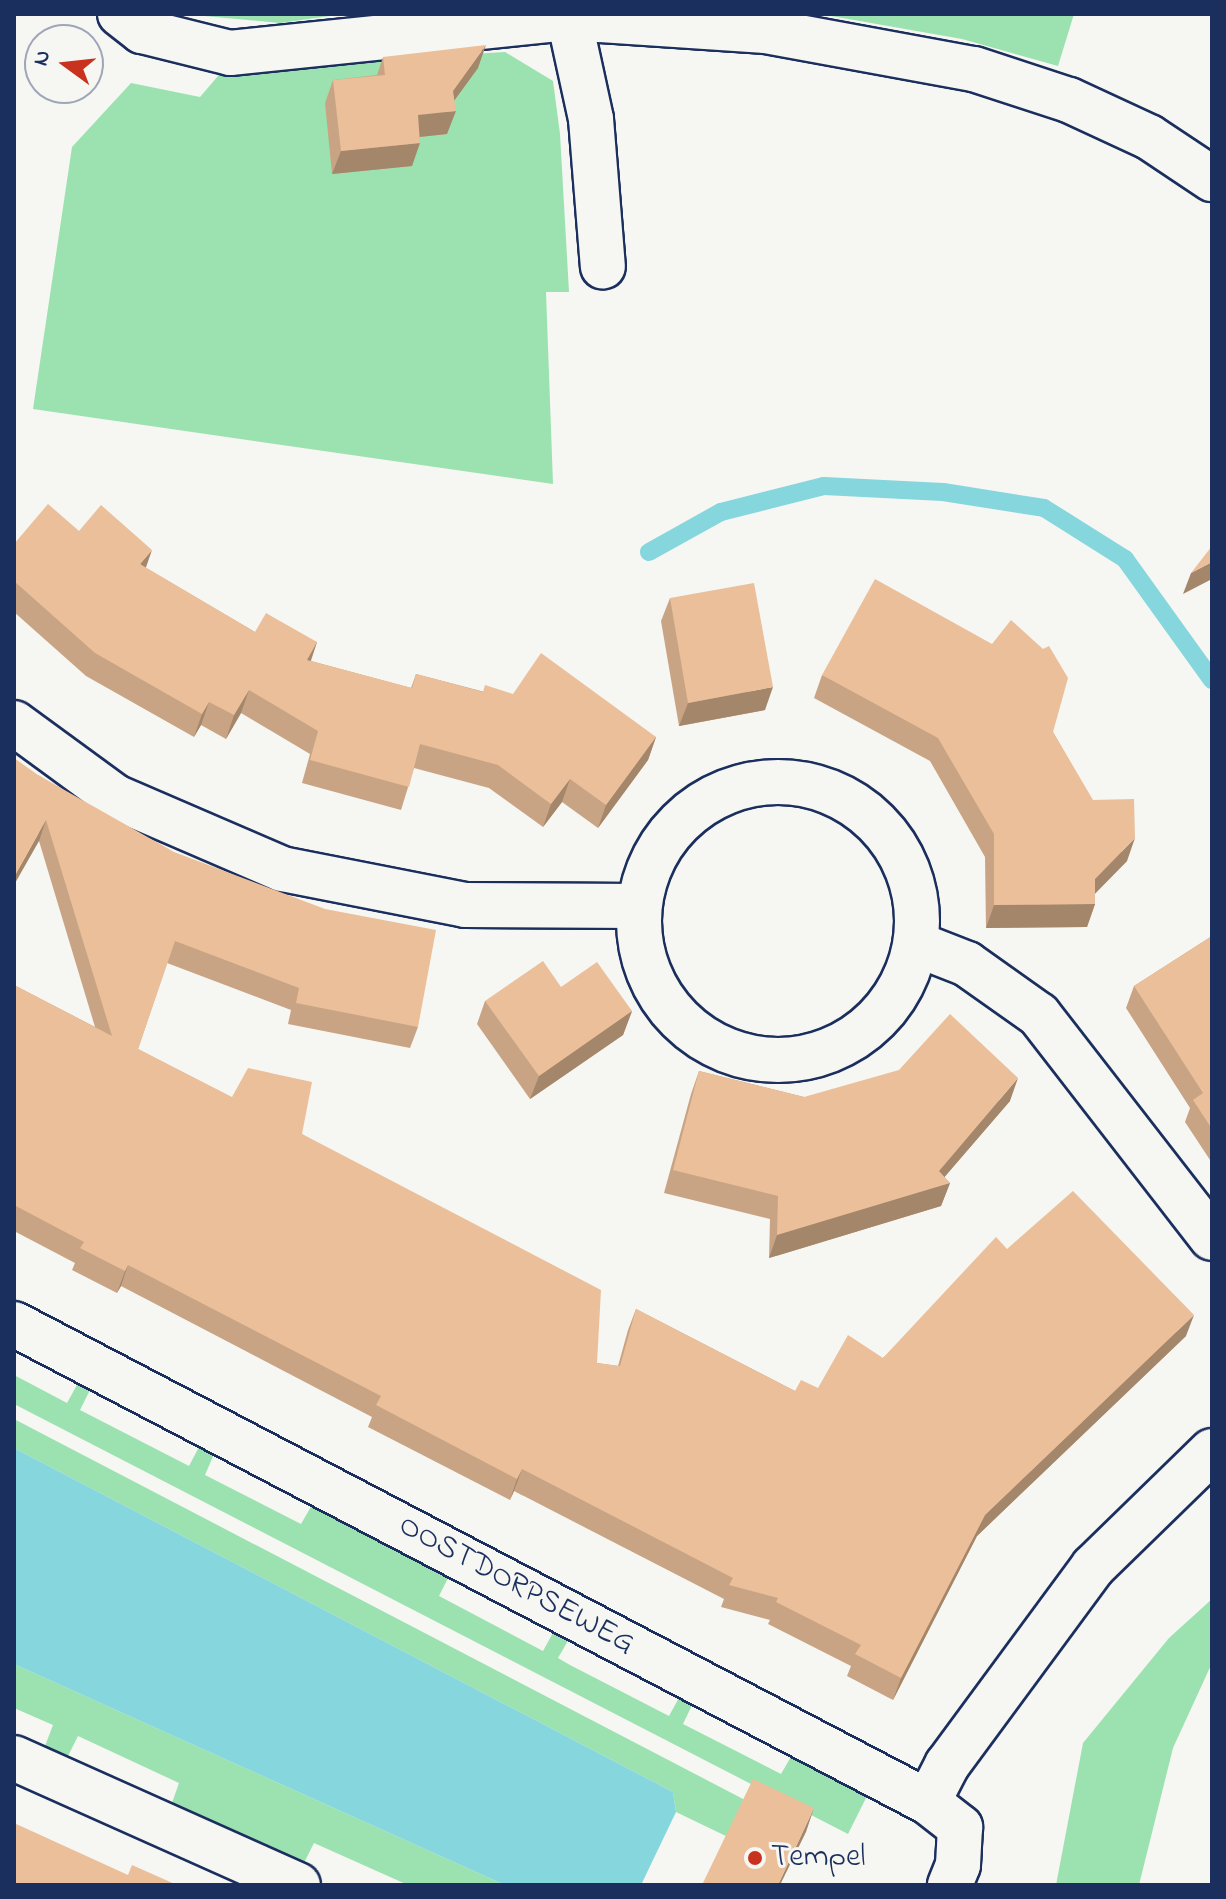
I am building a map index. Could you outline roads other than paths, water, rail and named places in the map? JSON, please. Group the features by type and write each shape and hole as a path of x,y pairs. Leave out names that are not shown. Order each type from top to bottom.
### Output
{"street":[{"path":"120,14 142,31 230,53 569,18 766,31 974,69 1069,100 1149,137 1212,179"},
{"path":"569,18 591,119 603,267"},
{"path":"14,723 115,797 282,869 465,905 638,906"},
{"path":"770,781 811,784 849,800 882,827 898,850 916,902 916,944 895,996 871,1025 840,1046 816,1054 765,1060 729,1052 696,1034 660,996 640,948 638,906 658,848 693,809 729,789 770,781"},
{"path":"916,944 967,964 1039,1015 1212,1238"},
{"name":"OOSTDORPSEWEG","path":"14,1324 928,1802 960,1827 958,1865 950,1885"},
{"path":"928,1802 947,1765 1093,1567 1212,1451"},
{"path":"14,1758 222,1870 298,1885"}],"water":[{"path":"14,1448 673,1792 676,1812 641,1885 505,1885 14,1664"}],"waterway":[{"path":"649,552 721,512 824,486 943,492 1044,508 1125,559 1212,680"}],"place":[{"name":"Tempel","path":"755,1858"}]}
